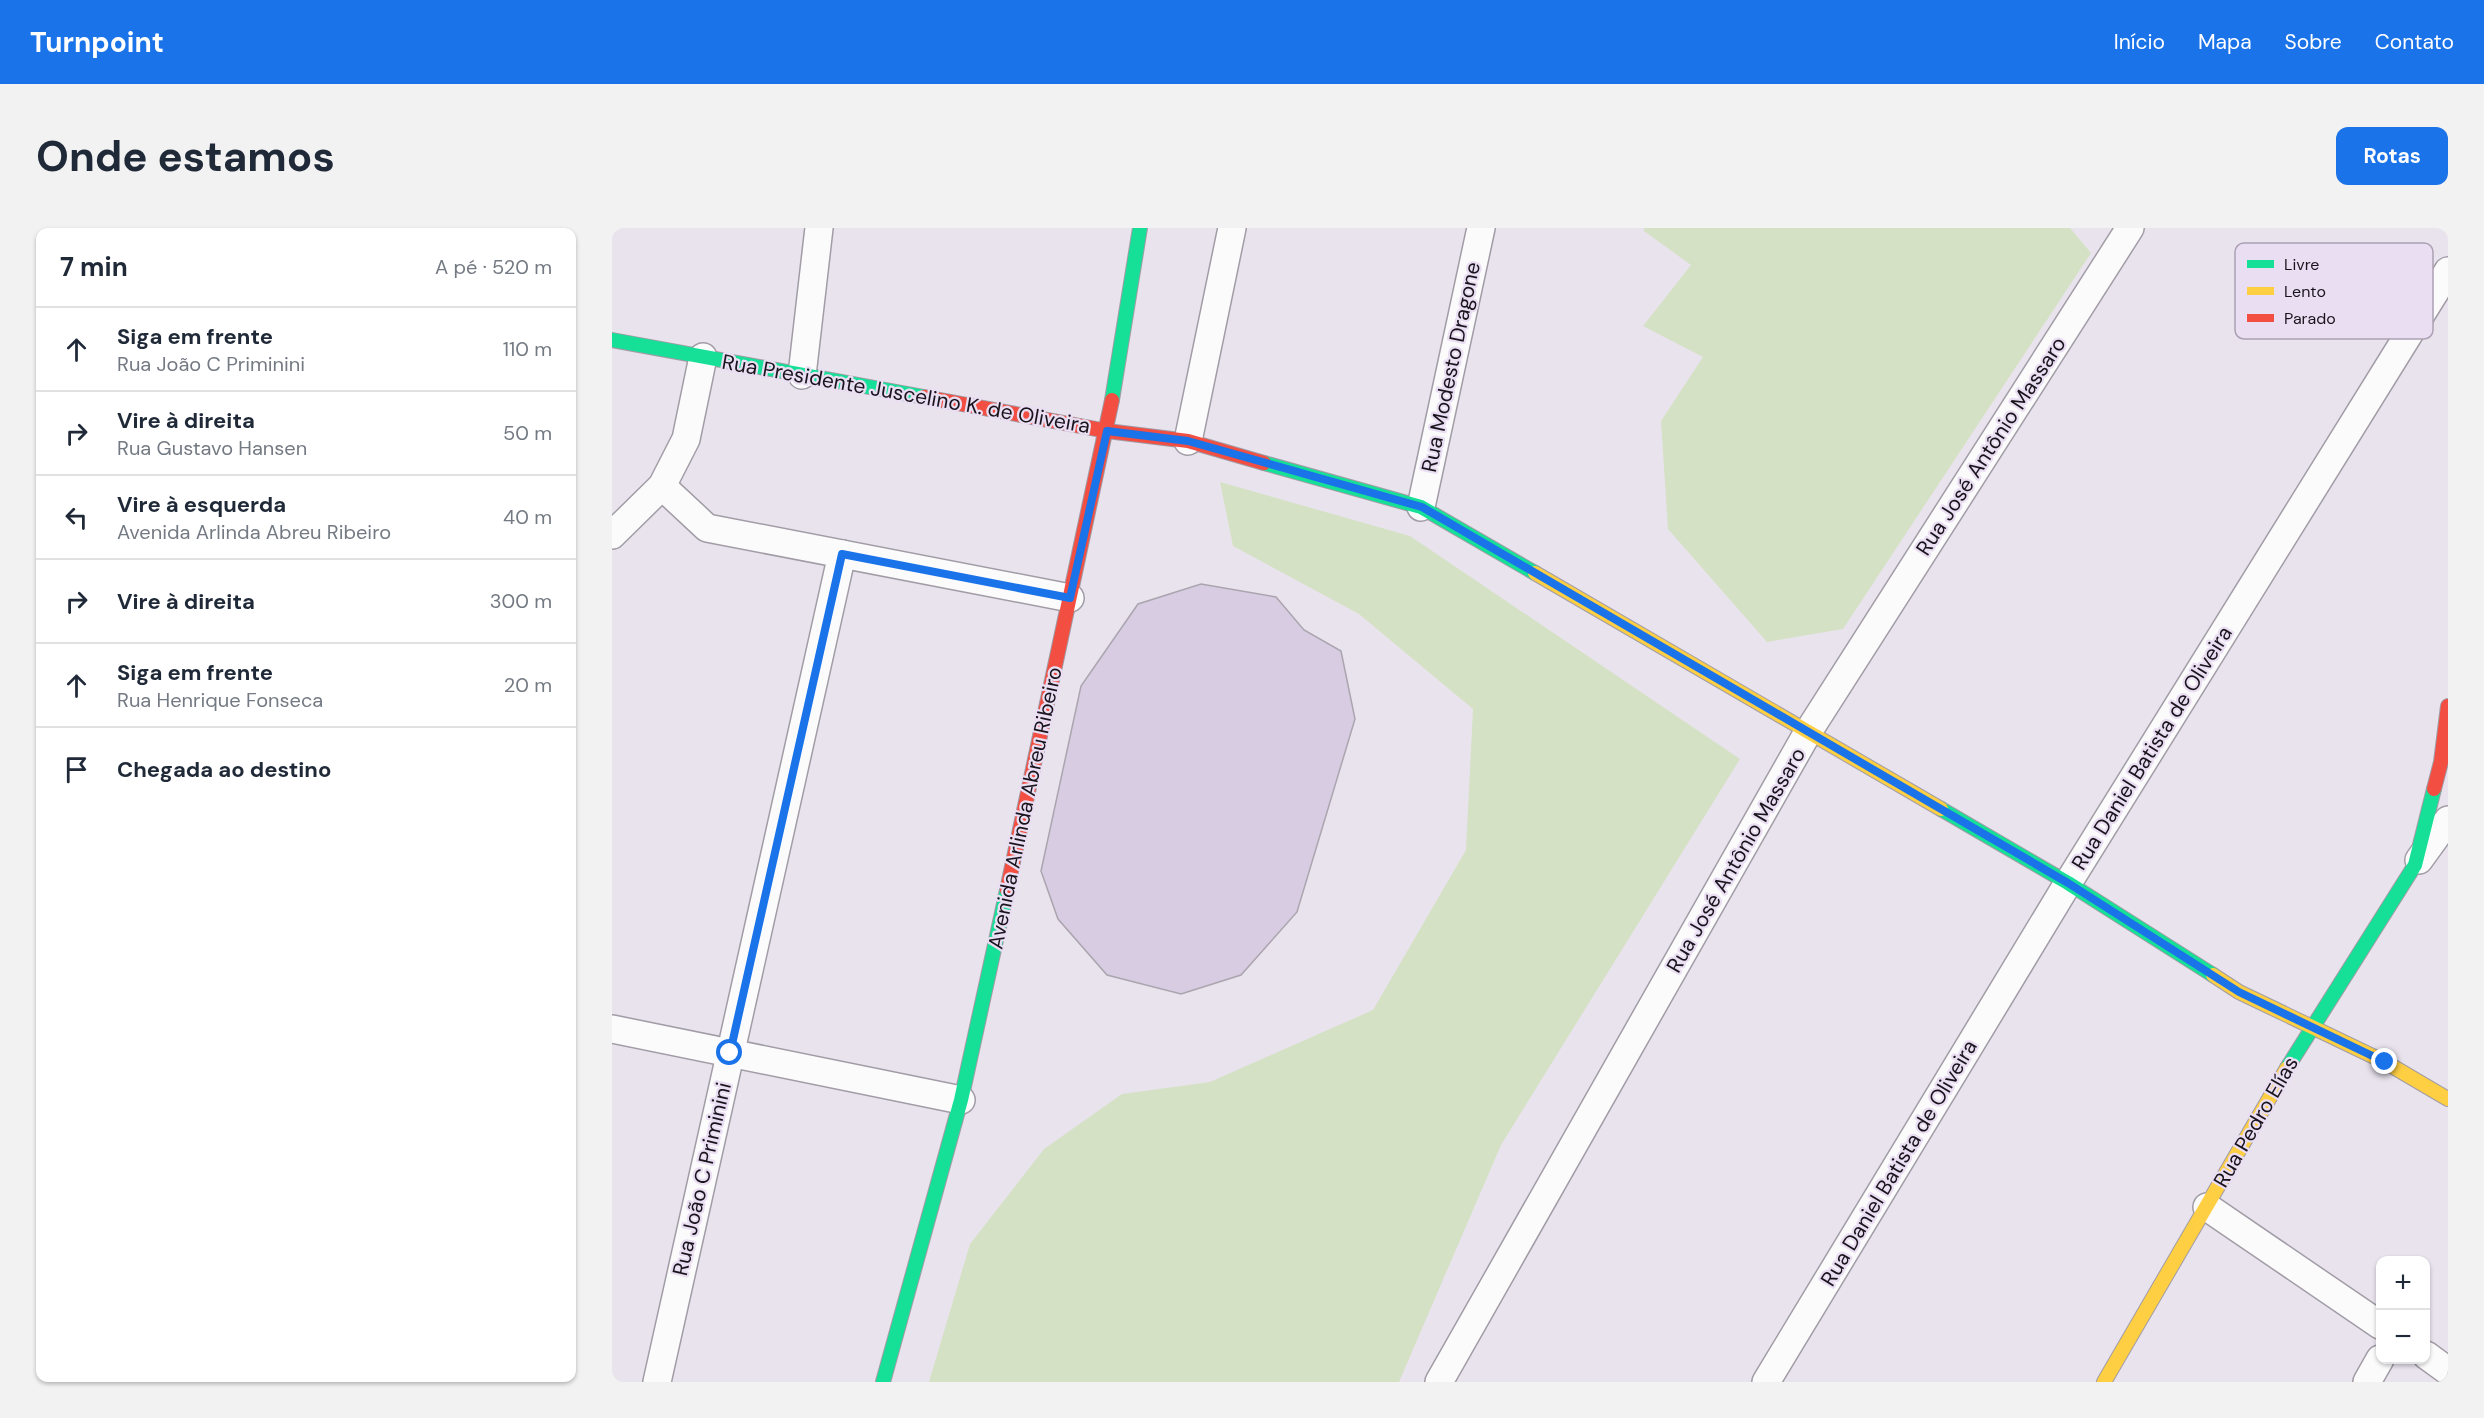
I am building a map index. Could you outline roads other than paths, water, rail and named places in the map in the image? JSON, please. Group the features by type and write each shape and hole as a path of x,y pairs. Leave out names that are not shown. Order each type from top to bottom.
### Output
{"street":[{"path":"802,375 819,228"},
{"name":"Avenida Arlinda Abreu Ribeiro","path":"883,1382 961,1100 1107,431 1140,228"},
{"path":"1188,441 1232,228"},
{"name":"Rua Modesto Dragone","path":"1422,507 1481,228"},
{"name":"Rua José Antônio Massaro","path":"1439,1382 1808,732 2130,228"},
{"name":"Rua Daniel Batista de Oliveira","path":"2433,295 2448,271"},
{"name":"Rua Daniel Batista de Oliveira","path":"1766,1382 2068,883 2406,339"},
{"name":"Rua Presidente Juscelino K. de Oliveira","path":"612,340 1107,431 1188,441 1422,507 2068,883 2239,992 2385,1062 2448,1099"},
{"path":"612,535 662,486 686,439 703,357"},
{"path":"662,486 707,528 1070,598"},
{"name":"Rua João C Priminini","path":"657,1382 842,554"},
{"name":"Rua Pedro Elías","path":"2415,865 2441,762 2448,706"},
{"name":"Rua Pedro Elías","path":"2104,1382 2310,1028 2415,865 2448,820"},
{"path":"612,1029 961,1100"},
{"path":"2207,1207 2376,1322"},
{"path":"2430,1358 2448,1371"},
{"path":"2367,1382 2377,1364"}]}
